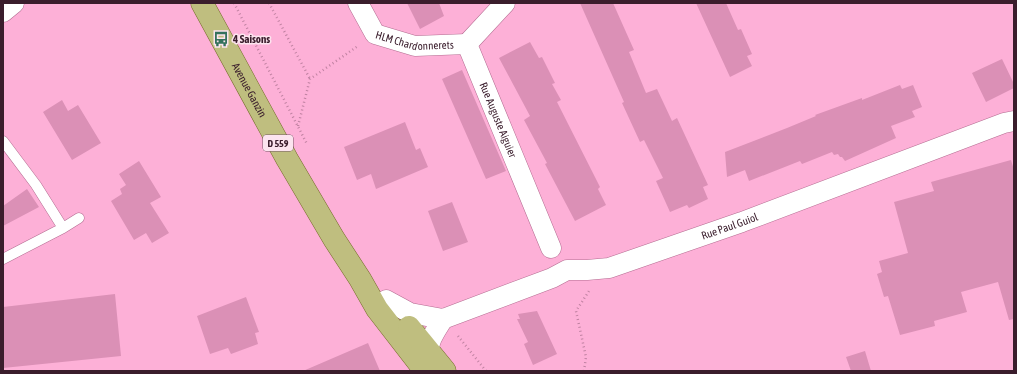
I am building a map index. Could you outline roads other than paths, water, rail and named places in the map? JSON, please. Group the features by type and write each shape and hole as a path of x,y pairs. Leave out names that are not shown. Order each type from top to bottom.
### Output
{"main road":[{"name":"Avenue Ganzin","path":"202,3 287,160 377,308 427,364 445,371"},
{"name":"Avenue Ganzin","path":"360,279 386,300 427,364"}],"street":[{"path":"3,12 14,3"},
{"name":"HLM Chardonnerets","path":"358,3 375,34 414,46 467,44"},
{"path":"467,44 505,3"},
{"name":"Rue Auguste Aiguier","path":"467,44 551,248"},
{"name":"Rue Paul Guiol","path":"444,320 552,278 567,270 609,268 742,222 1004,123 1014,122"},
{"path":"386,300 410,313 444,320 430,339 427,364"}],"lane":[{"path":"3,141 36,185 62,228"},
{"path":"3,259 79,218"}],"place":[{"name":"4 Saisons","path":"221,39"}]}
